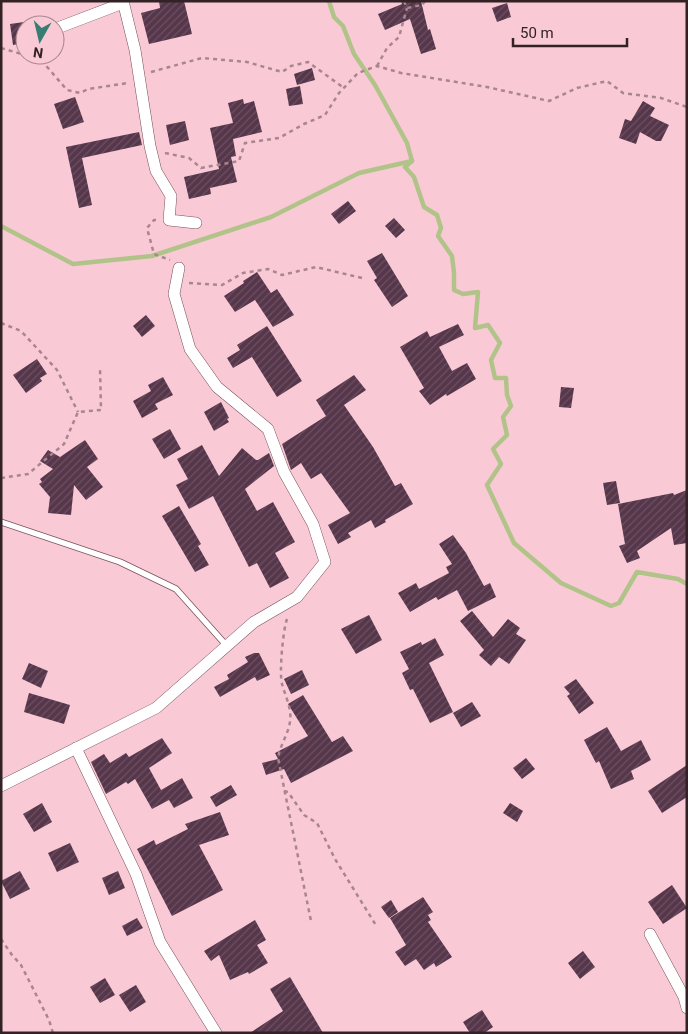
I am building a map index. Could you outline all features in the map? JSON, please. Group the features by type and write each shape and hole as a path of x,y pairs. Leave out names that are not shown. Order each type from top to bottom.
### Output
{"street":[{"path":"65,25 123,2 135,50 156,171 171,196 169,220 196,223"},
{"path":"1,786 156,708 254,622 297,597 325,562 313,524 284,472 268,429 217,387 190,349 174,294 179,268"},
{"path":"76,748 136,874 160,942 216,1033"},
{"path":"650,934 684,997 687,1008"}],"lane":[{"path":"1,522 120,562 176,589 226,646"}],"path":[{"path":"151,150 189,158 201,168 239,161 245,144 279,138 325,115 339,93 358,73 377,66 387,48 400,37 407,8 404,1"},
{"path":"407,8 422,5 425,1"},
{"path":"1,48 15,52"},
{"path":"45,65 67,90 80,93 88,89 139,78 202,58 247,62 282,72 291,66 308,62 344,88"},
{"path":"377,66 401,73 487,87 549,101 577,88 607,81 623,93 661,98 687,108"},
{"path":"169,220 154,220 147,228 154,254 175,262 190,284 222,285 243,273 268,269 282,275 316,267 362,278"},
{"path":"1,323 21,332 57,370 78,412"},
{"path":"78,412 101,410 100,368"},
{"path":"1,478 28,474 64,444 78,412"},
{"path":"292,600 284,629 281,682 287,696 290,721 279,749 278,758 311,921"},
{"path":"284,792 288,792 304,815 317,823 335,859 377,926"},
{"path":"1,940 21,965 49,1020 53,1033"}],"building":[{"path":"159,1 184,1 192,34 149,44 141,13 160,8"},
{"path":"401,1 421,1 428,30 430,29 436,49 421,54 410,19 385,30 378,14 402,4"},
{"path":"507,3 511,17 497,22 492,8"},
{"path":"15,23 15,45 13,45 10,24"},
{"path":"312,68 315,80 297,85 294,74"},
{"path":"300,86 303,104 289,106 286,89"},
{"path":"75,97 84,122 63,129 54,104"},
{"path":"243,99 244,104 254,101 262,132 233,139 236,156 231,157 237,182 210,188 211,194 189,199 184,177 219,169 210,128 233,123 228,103"},
{"path":"643,101 655,108 650,116 669,125 661,141 656,141 640,132 636,144 619,138 625,119 631,121"},
{"path":"185,121 189,140 170,145 166,125"},
{"path":"139,132 142,145 82,158 92,205 79,208 66,147"},
{"path":"348,201 356,211 339,224 331,214"},
{"path":"394,218 405,230 396,238 385,226"},
{"path":"382,253 408,296 392,307 374,280 377,278 367,261"},
{"path":"257,272 271,293 277,289 294,315 273,327 255,300 235,312 224,296"},
{"path":"146,315 155,326 142,337 133,326"},
{"path":"458,324 464,335 439,347 452,371 467,363 476,379 447,396 446,394 430,405 419,391 424,388 400,347 427,331 430,337"},
{"path":"267,326 302,381 277,397 252,357 233,368 227,358 240,350 237,345"},
{"path":"37,359 47,374 40,378 42,381 26,393 13,375"},
{"path":"354,375 366,390 344,405 373,447 395,486 401,483 413,504 375,528 371,520 348,533 351,537 338,544 328,525 350,513 321,473 311,479 301,463 291,470 282,444 326,416 316,400"},
{"path":"163,377 173,395 155,404 158,409 142,418 133,401 151,391 148,385"},
{"path":"561,387 574,388 571,408 559,407"},
{"path":"221,402 229,422 214,431 204,412"},
{"path":"170,429 181,449 164,459 152,439"},
{"path":"85,440 98,459 87,467 103,487 86,500 74,485 71,515 48,513 50,497 39,484 42,482 40,479 53,469 40,461 48,450 60,457"},
{"path":"202,445 219,476 242,448 256,460 269,453 274,466 245,489 257,511 273,502 295,542 275,553 289,578 270,588 257,563 249,567 213,496 189,509 176,485 188,479 177,459"},
{"path":"616,481 620,503 607,505 603,483"},
{"path":"687,490 687,543 674,545 671,528 637,551 640,558 627,563 619,546 625,544 618,504 673,493 674,495"},
{"path":"179,506 201,544 198,546 209,565 195,572 162,516"},
{"path":"453,535 466,553 484,586 490,583 496,597 468,611 457,590 438,600 436,597 410,612 398,593 416,583 419,589 449,573 446,567 452,564 439,544"},
{"path":"472,611 493,637 508,619 520,628 516,634 526,640 509,664 499,657 491,666 479,655 484,650 460,621"},
{"path":"369,615 382,640 356,654 341,629"},
{"path":"435,638 444,655 429,663 453,712 430,723 413,689 410,690 402,673 409,669 400,652 421,642 422,645"},
{"path":"259,653 270,675 257,681 255,677 220,697 214,687 229,679 227,675 248,662 245,657"},
{"path":"29,663 48,671 41,688 22,679"},
{"path":"302,670 309,685 291,694 284,679"},
{"path":"576,679 594,703 579,714 567,696 570,694 564,687"},
{"path":"29,693 70,705 64,724 24,712"},
{"path":"303,695 332,742 343,736 353,751 291,783 284,769 266,775 262,763 278,759 275,753 308,736 288,704"},
{"path":"472,702 481,716 461,727 453,713"},
{"path":"607,727 621,751 641,740 651,760 631,771 634,779 611,789 599,761 596,763 584,740"},
{"path":"162,738 172,753 149,768 161,790 182,778 193,798 174,808 169,800 152,809 135,779 106,794 91,762 104,754 110,763 126,753 129,757"},
{"path":"526,758 535,769 522,779 513,768"},
{"path":"687,765 687,797 662,813 648,791"},
{"path":"231,785 237,795 216,807 210,797"},
{"path":"42,803 52,822 34,832 23,814"},
{"path":"510,803 523,811 517,822 503,813"},
{"path":"220,812 229,835 199,845 223,890 172,916 137,849 154,840 156,845 188,829 185,824"},
{"path":"70,843 79,862 57,872 48,853"},
{"path":"20,871 30,889 10,899 1,881"},
{"path":"118,871 125,888 109,895 102,878"},
{"path":"672,885 687,908 663,924 648,902"},
{"path":"423,897 433,912 428,915 431,920 428,922 452,957 436,967 434,963 424,970 416,959 405,966 395,952 406,945 390,918"},
{"path":"391,900 398,912 389,918 381,907"},
{"path":"137,918 143,928 127,936 122,926"},
{"path":"255,920 266,940 257,945 268,963 249,974 248,972 230,980 219,955 211,961 204,951"},
{"path":"583,951 595,967 580,979 568,963"},
{"path":"290,977 323,1033 250,1033 283,1011 270,989"},
{"path":"105,978 115,995 100,1003 90,987"},
{"path":"136,985 146,1002 130,1012 119,995"},
{"path":"482,1010 493,1027 484,1033 470,1033 463,1022"}],"waterway":[{"path":"329,1 334,17 343,26 354,54 375,85 407,143 412,161 405,167 414,177 424,207 437,215 441,228 438,236 452,256 454,290 463,294 478,292 475,328 488,325 500,343 491,360 495,378 506,378 507,395 511,406 503,417 507,435 493,449 501,464 487,485 514,543 561,583 611,606 619,603 637,572 678,579 687,584"},
{"path":"1,226 73,264 152,256 271,217 359,173 412,161"}]}
